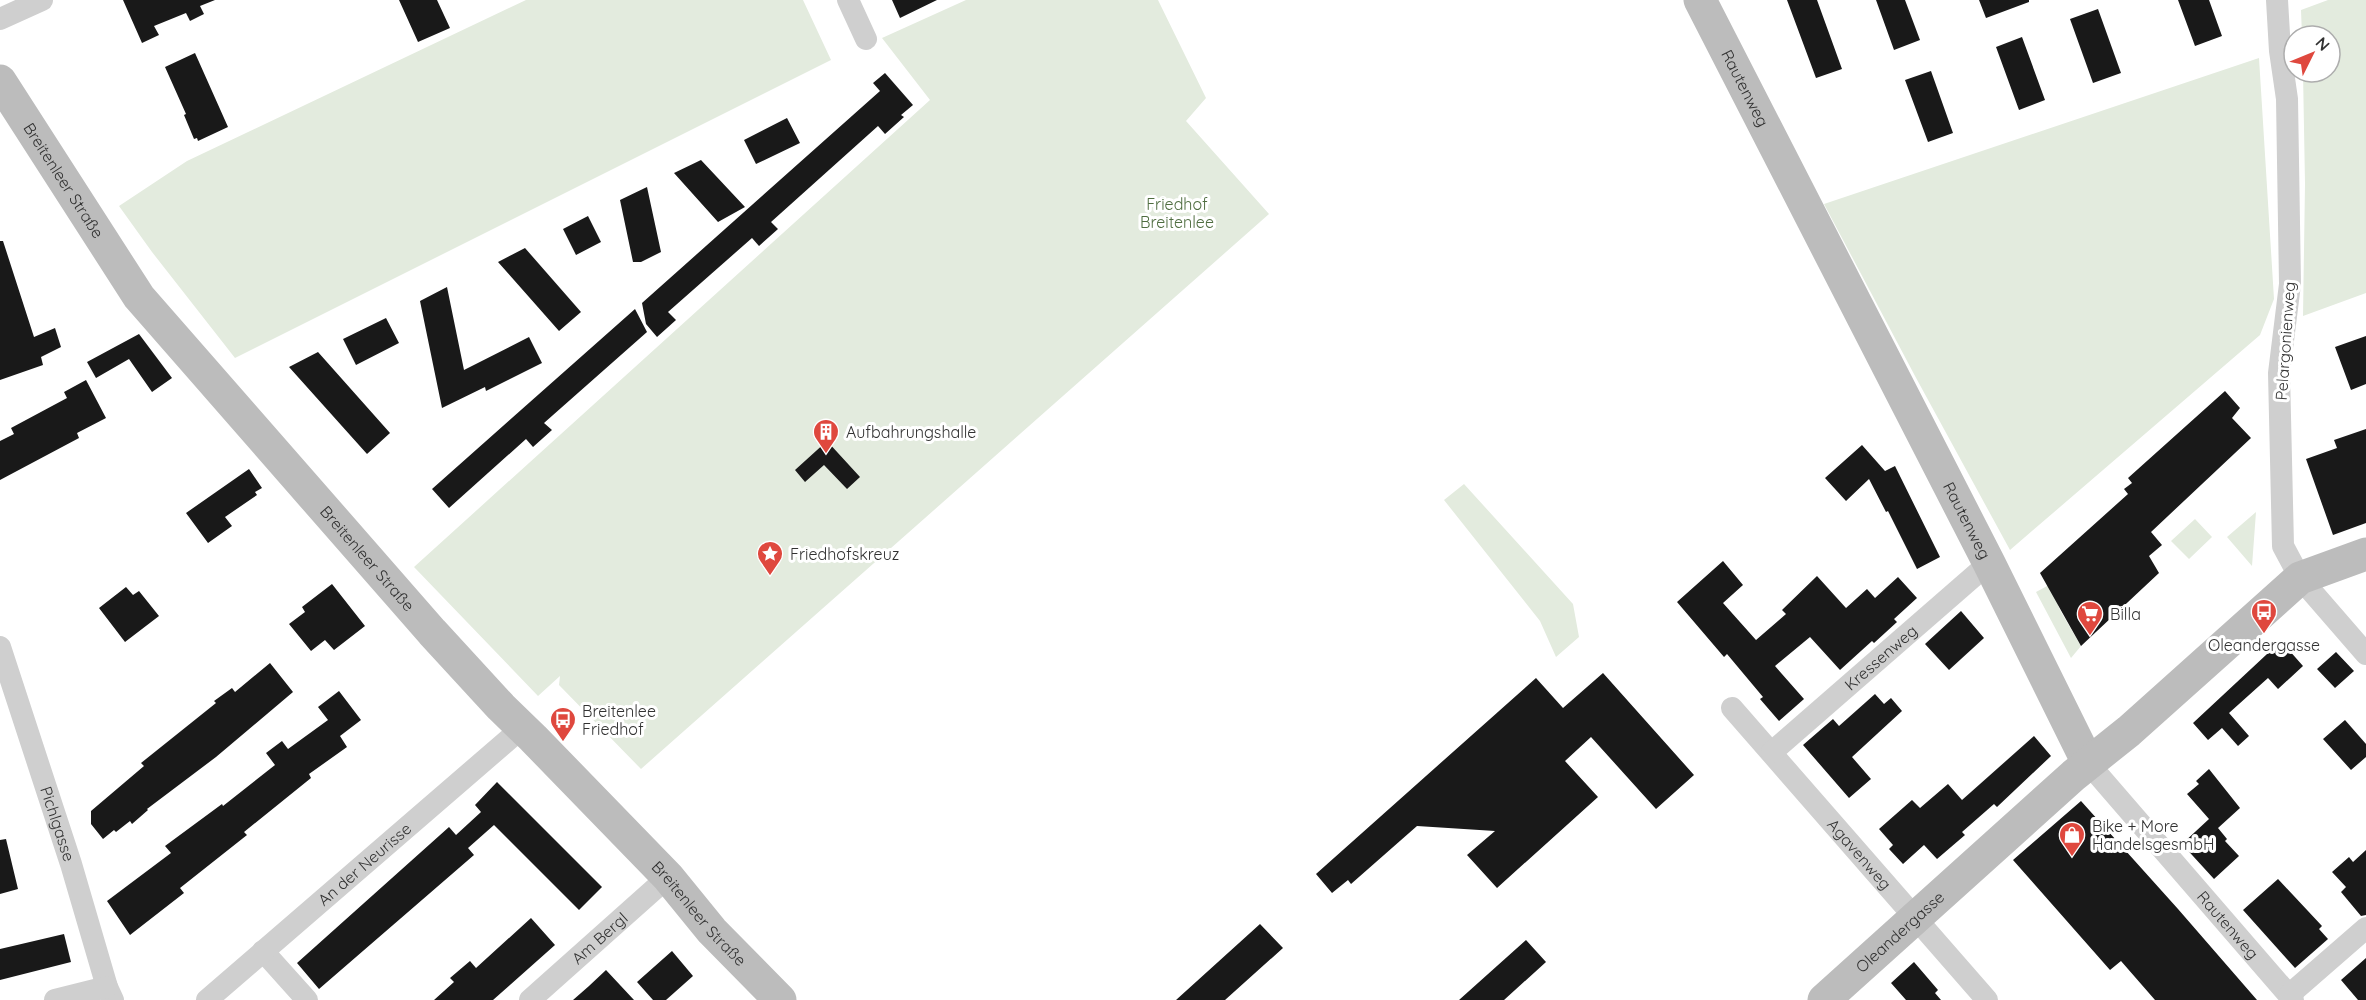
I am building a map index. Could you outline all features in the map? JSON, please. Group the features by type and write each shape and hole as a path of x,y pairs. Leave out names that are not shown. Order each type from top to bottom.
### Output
{"street":[{"path":"0,19 42,0"},
{"path":"848,0 866,39"},
{"name":"Rautenweg","path":"1700,0 1989,562 2088,763 2291,998"},
{"name":"Pelargonienweg","path":"2277,0 2280,51 2287,99 2290,284 2279,373 2283,546 2300,578 2366,654"},
{"name":"Breitenleer Straße","path":"0,81 139,297 432,632 501,707 668,877 712,931 780,1000"},
{"name":"Oleandergasse","path":"1824,1000 2088,763 2137,724 2300,578 2366,554"},
{"name":"Kressenweg","path":"1772,752 1989,562"},
{"name":"Pichlgasse","path":"0,647 71,864 110,994"},
{"name":"Agavenweg","path":"1732,708 1987,1000"},
{"name":"An der Neurisse","path":"207,1000 522,728"},
{"name":"Am Bergl","path":"530,1000 668,877"},
{"path":"2291,998 2366,928"},
{"path":"263,951 307,1000"},
{"path":"55,1000 110,994"}],"green space":[{"path":"526,0 803,0 831,60 235,358 119,206 187,161"},
{"name":"Friedhof Breitenlee","path":"966,0 1158,0 1206,98 1186,121 1269,214 641,769 559,685 560,676 538,696 414,567 930,100 882,38"},
{"path":"2328,0 2366,0 2366,293 2303,316 2305,184 2303,84 2342,84 2342,24 2302,24 2301,10"},
{"path":"2259,58 2274,299 2260,335 2010,550 1824,204"},
{"path":"1464,484 1573,604 1579,637 1556,657 1540,621 1444,500"},
{"path":"2256,512 2252,566 2227,537"},
{"path":"2195,519 2212,537 2189,559 2171,541"},
{"path":"2049,585 2061,612 2081,646 2071,658 2036,592"}],"building":[{"path":"123,0 215,0 200,6 204,14 190,21 186,13 154,26 159,35 142,43"},
{"path":"399,0 437,0 450,28 418,42"},
{"path":"892,0 937,0 900,18"},
{"path":"1787,0 1817,0 1842,69 1816,78"},
{"path":"1876,0 1905,0 1920,40 1894,50"},
{"path":"1979,0 2029,0 2029,2 1986,18"},
{"path":"2178,0 2209,0 2222,36 2195,46"},
{"path":"2098,9 2121,73 2093,83 2070,19"},
{"path":"2022,37 2045,100 2019,110 1996,47"},
{"path":"195,53 228,127 198,141 197,138 194,139 184,115 186,114 165,67"},
{"path":"1931,71 1953,133 1928,142 1905,80"},
{"path":"885,73 913,105 901,115 904,117 885,134 878,126 771,222 778,229 759,246 752,238 668,312 676,320 657,337 646,324 642,303 880,91 873,83"},
{"path":"787,118 800,143 756,164 744,140"},
{"path":"701,160 745,207 718,222 674,173"},
{"path":"647,187 661,252 641,262 633,262 620,200"},
{"path":"588,216 601,242 576,255 563,229"},
{"path":"0,241 3,241 34,337 55,328 61,347 41,357 43,365 0,380"},
{"path":"525,248 581,312 559,331 498,262"},
{"path":"447,287 464,370 529,337 542,363 486,391 485,387 442,408 420,301"},
{"path":"635,309 647,332 544,423 552,430 533,447 526,439 449,508 432,489"},
{"path":"386,318 399,343 356,365 343,339"},
{"path":"139,334 172,378 152,392 129,359 96,378 87,362"},
{"path":"2366,336 2366,384 2351,390 2335,347"},
{"path":"318,352 390,433 367,454 289,367"},
{"path":"86,380 106,418 77,433 79,438 0,480 0,441 14,434 11,428 67,398 64,392"},
{"path":"2225,391 2240,408 2232,418 2251,438 2151,532 2162,545 2149,556 2159,573 2081,646 2040,573 2128,494 2124,489 2132,483 2128,478"},
{"path":"2366,429 2366,523 2333,535 2306,459 2337,448 2334,440"},
{"name":"Aufbahrungshalle","path":"827,441 860,477 847,489 824,465 805,482 795,470"},
{"path":"1862,445 1885,471 1895,466 1940,557 1917,569 1869,479 1846,501 1825,478"},
{"path":"249,469 262,488 255,492 257,495 225,517 232,526 208,543 186,513"},
{"path":"1723,561 1743,585 1723,603 1756,640 1786,614 1782,610 1817,576 1846,608 1867,589 1875,598 1898,577 1917,598 1894,619 1897,622 1840,670 1810,637 1775,666 1804,699 1779,721 1760,699 1763,697 1727,654 1724,657 1677,602"},
{"path":"332,584 365,626 334,650 325,640 311,651 289,624 305,612 302,607"},
{"path":"126,587 133,595 139,591 159,616 125,642 99,608"},
{"path":"1961,611 1984,638 1949,670 1925,644"},
{"path":"2281,641 2303,666 2278,689 2268,678 2229,713 2249,736 2238,746 2222,728 2208,740 2193,723"},
{"path":"2336,652 2354,671 2335,688 2317,669"},
{"path":"270,663 293,692 216,757 147,809 132,824 130,821 103,839 91,824 91,811 144,766 141,763 216,703 214,701 232,688 235,692"},
{"path":"1603,673 1694,775 1656,809 1591,737 1565,761 1598,797 1497,888 1467,855 1495,831 1417,826 1351,884 1348,880 1332,893 1316,874 1536,678 1563,708"},
{"path":"339,691 361,720 340,736 347,747 309,774 311,778 244,832 247,835 180,888 184,893 130,935 107,901 171,853 165,846 222,804 223,806 275,765 266,753 282,741 288,749 328,720 318,707"},
{"path":"1875,694 1884,704 1891,698 1902,711 1852,757 1871,779 1849,798 1803,745 1833,719 1839,726"},
{"path":"2345,720 2366,744 2366,757 2351,770 2323,739"},
{"path":"2034,736 2051,756 1997,807 1994,804 1962,832 1965,835 1937,859 1924,845 1903,864 1889,849 1893,845 1879,829 1912,800 1920,808 1948,784 1962,800"},
{"path":"2209,769 2240,808 2218,828 2227,839 2225,841 2239,856 2214,879 2182,844 2209,819 2187,794 2199,784 2196,781"},
{"path":"497,782 602,887 579,910 494,825 468,848 474,855 319,989 297,963 449,827 456,835 481,812 475,805"},
{"path":"2081,801 2257,1000 2155,1000 2121,961 2110,970 2013,860"},
{"path":"6,839 18,889 0,894 0,840"},
{"path":"2366,850 2366,915 2361,916 2341,892 2346,887 2332,872 2349,857 2353,862"},
{"path":"2278,879 2322,926 2319,929 2328,939 2295,968 2243,910"},
{"path":"531,918 555,945 493,1000 434,1000 454,982 450,978 470,961 476,968"},
{"path":"1260,924 1283,948 1225,1000 1176,1000"},
{"path":"64,934 71,962 0,980 0,949"},
{"path":"1526,940 1546,962 1504,1000 1459,1000"},
{"path":"672,951 693,976 666,1000 653,1000 637,982"},
{"path":"2366,958 2366,1000 2358,1000 2341,980"},
{"path":"1914,962 1938,990 1935,993 1941,1000 1906,1000 1891,983"},
{"path":"606,970 634,1000 573,1000 589,986"}],"place":[{"name":"Aufbahrungshalle","path":"826,455"},
{"name":"Friedhofskreuz","path":"770,577"},
{"name":"Oleandergasse","path":"2264,635"},
{"name":"Billa","path":"2090,637"},
{"name":"Breitenlee Friedhof","path":"563,743"},
{"name":"Bike + More HandelsgesmbH","path":"2072,858"}]}
